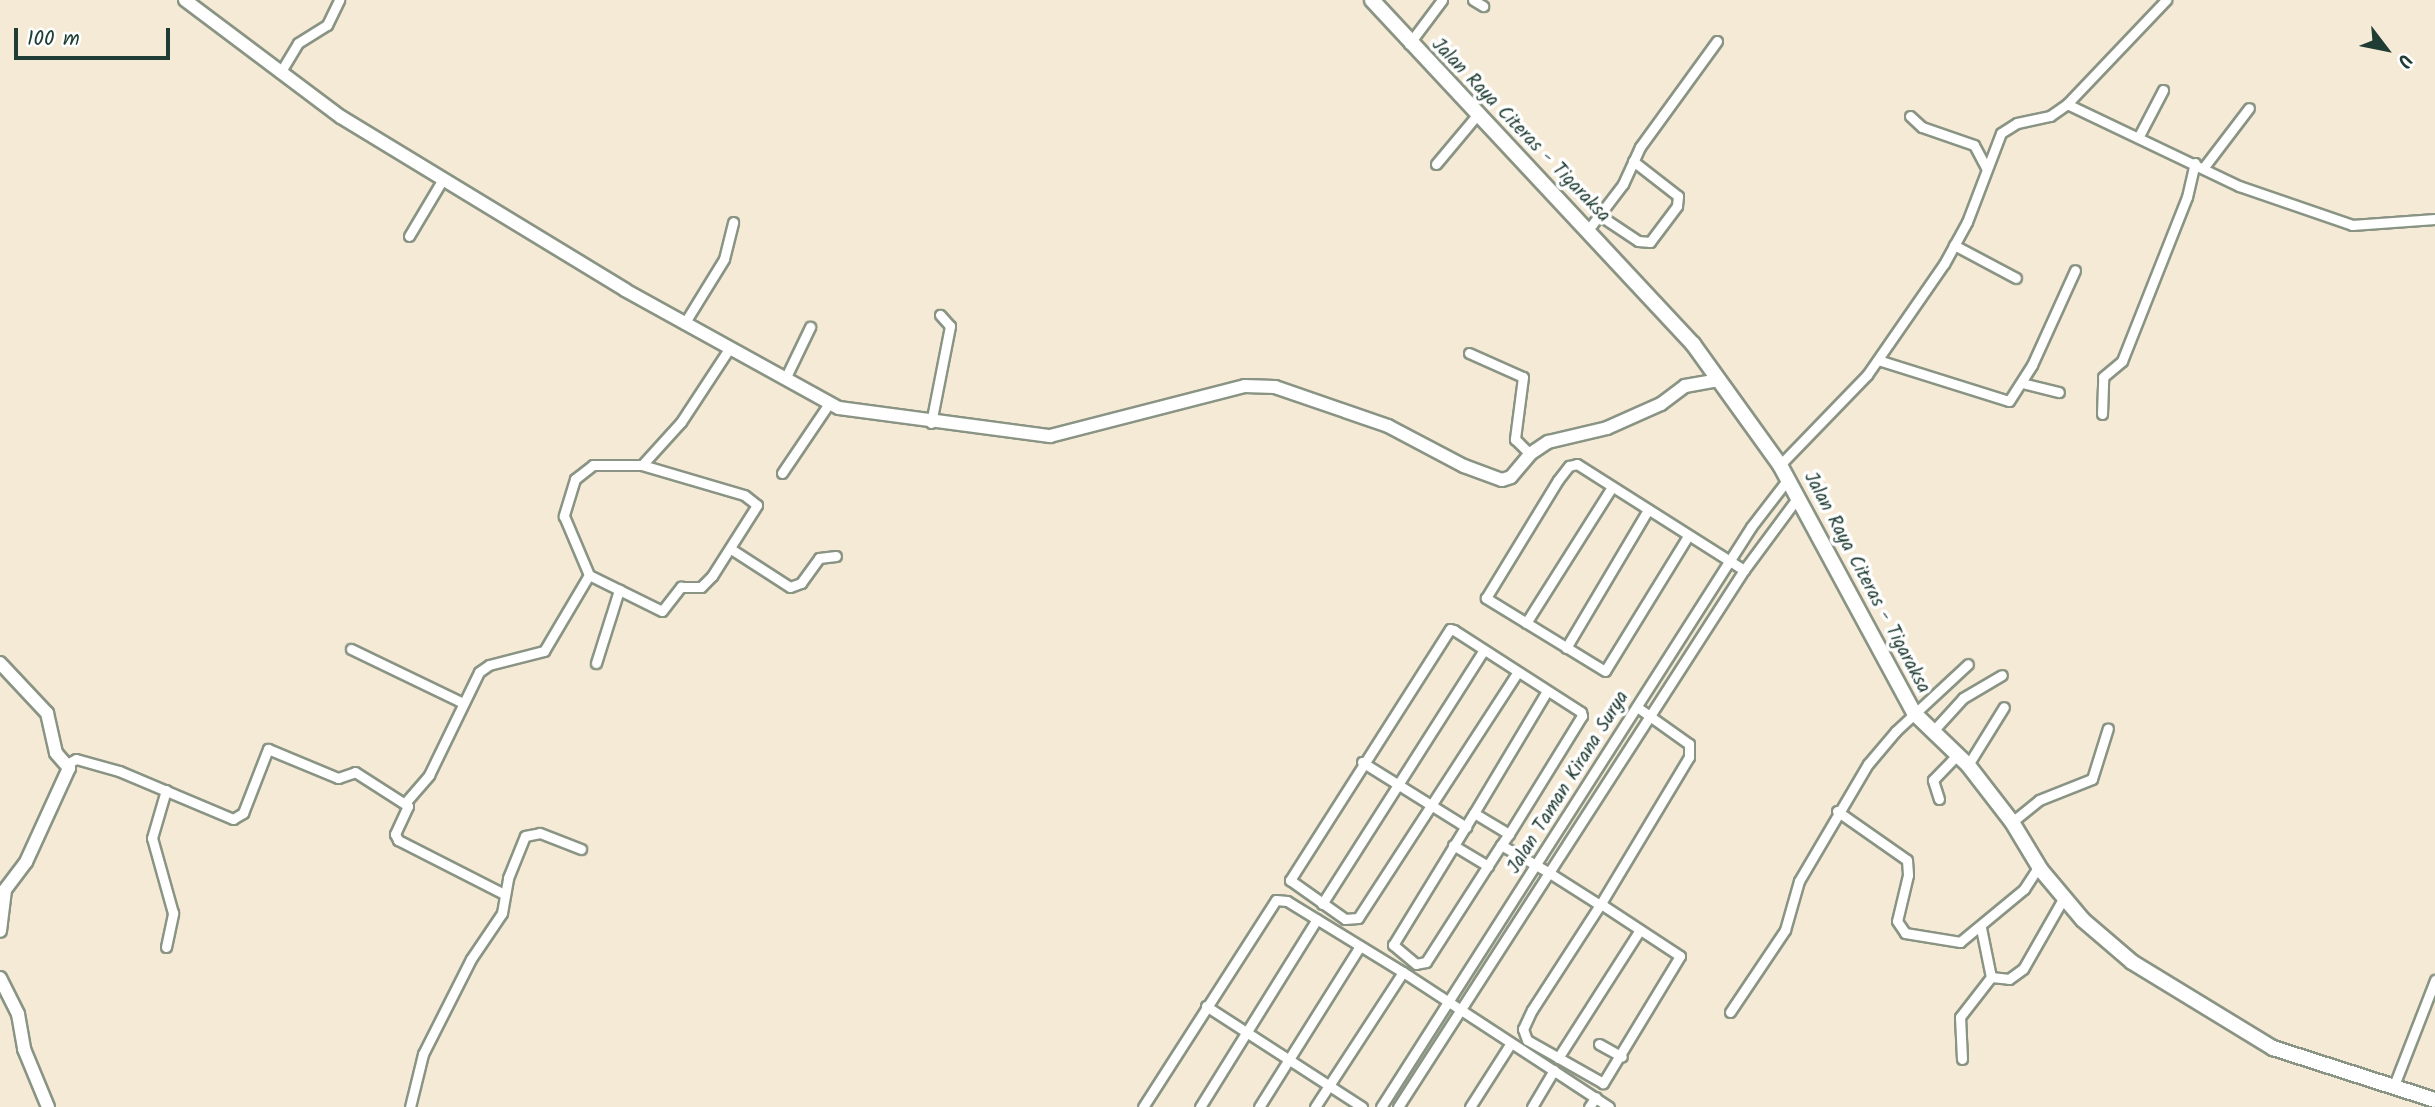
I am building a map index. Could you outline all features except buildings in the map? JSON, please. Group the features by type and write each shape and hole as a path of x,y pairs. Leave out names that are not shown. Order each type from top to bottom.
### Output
{"main road":[{"name":"Jalan Raya Citeras - Tigaraksa","path":"1372,0 1409,44 1588,230 1693,344 1780,465 1914,713 1963,759 2012,822 2039,866 2064,898 2112,948 2243,1033 2273,1048 2435,1100"}],"street":[{"path":"186,0 280,74 443,178 684,324 828,405 931,422 1050,436 1259,385 1294,391 1388,426 1495,479 1511,477 1530,454 1548,442 1607,428 1661,404 1685,386 1719,380"},
{"path":"280,74 298,43 327,25 339,0"},
{"path":"1409,44 1442,0"},
{"path":"1473,0 1483,6"},
{"path":"1780,465 1812,427 1849,396 1878,360 1954,245 1986,168 2006,129 2038,121 2067,104 2166,0"},
{"path":"1588,230 1623,184 1633,161 1717,41"},
{"path":"2139,136 2163,90"},
{"path":"2067,104 2239,186 2352,225 2435,219"},
{"path":"2102,414 2103,377 2122,361 2199,165 2249,108"},
{"path":"1436,164 1478,114"},
{"path":"1910,116 1922,127 1974,145 1986,168"},
{"path":"1599,215 1638,241 1650,242 1677,206 1678,196 1633,161"},
{"path":"409,236 443,178"},
{"path":"684,324 724,259 733,222"},
{"path":"1954,245 2016,278"},
{"path":"1878,360 2006,402 2022,383 2075,270"},
{"path":"931,422 950,326 940,315"},
{"path":"785,379 810,327"},
{"path":"642,465 681,422 729,349"},
{"path":"1469,353 1514,369 1523,377 1515,439 1530,454"},
{"path":"2022,383 2059,392"},
{"path":"782,473 828,405"},
{"path":"593,465 642,465 755,502 758,511 705,584 684,585 662,611 589,575 564,516 575,479 593,465"},
{"path":"1688,536 1610,668 1601,670 1489,601 1488,590 1569,466 1583,467 1744,570"},
{"name":"Jalan Taman Kirana Surya","path":"1381,1107 1538,866 1751,527 1788,479"},
{"path":"1525,623 1612,487"},
{"name":"Jalan Taman Kirana Surya","path":"1398,1107 1744,570 1798,497"},
{"path":"1566,648 1648,510"},
{"path":"731,549 790,587 801,583 819,558 836,556"},
{"path":"405,803 429,775 463,703 486,666 544,651 589,575"},
{"path":"596,663 619,590"},
{"path":"1518,672 1358,918 1345,919 1296,887 1290,876 1449,630 1484,650 1581,712 1582,720 1426,962 1416,964 1397,951 1394,938 1474,813 1547,691"},
{"path":"351,649 463,703"},
{"path":"1322,904 1484,650"},
{"path":"0,663 47,713 56,752 67,764 68,772 37,841 5,890 0,931"},
{"path":"1730,1012 1784,930 1790,900 1837,811 1868,764 1914,713 1968,664"},
{"path":"1933,731 1963,698 2002,675"},
{"path":"1501,845 1548,872 1600,905 1640,930 1680,956 1606,1082 1599,1084 1527,1040 1523,1029 1600,905 1691,750 1637,707"},
{"path":"1939,799 1933,780 1963,759 2004,707"},
{"path":"2012,822 2039,800 2092,779 2108,728"},
{"path":"67,764 76,760 166,790 226,818 238,817 261,758 272,750 338,778 355,772 408,806 395,834 398,840 504,894"},
{"path":"1362,762 1465,827"},
{"path":"166,790 152,838 173,913 166,947"},
{"path":"1837,811 1907,860 1908,875 1897,921 1902,931 1950,944 1981,928 2024,889 2039,866"},
{"path":"1474,813 1509,834"},
{"path":"410,1107 424,1054 471,959 502,913 504,894 529,834 540,833 581,849"},
{"path":"1453,845 1488,866"},
{"path":"1991,977 2009,979 2023,970 2064,898"},
{"path":"1143,1107 1271,903 1287,901 1403,972 1609,1107"},
{"path":"1200,1107 1317,919"},
{"path":"1962,1059 1960,1017 1991,977 1981,928"},
{"path":"1558,1058 1640,930"},
{"path":"1259,1107 1360,946"},
{"path":"1315,1107 1403,972"},
{"path":"0,978 18,1014 24,1049 48,1107"},
{"path":"2393,1088 2435,980"},
{"path":"1206,1006 1362,1107"},
{"path":"1470,1107 1511,1043"},
{"path":"1599,1044 1622,1057"},
{"path":"1532,1107 1555,1070"},
{"path":"1590,1107 1596,1097"}]}
